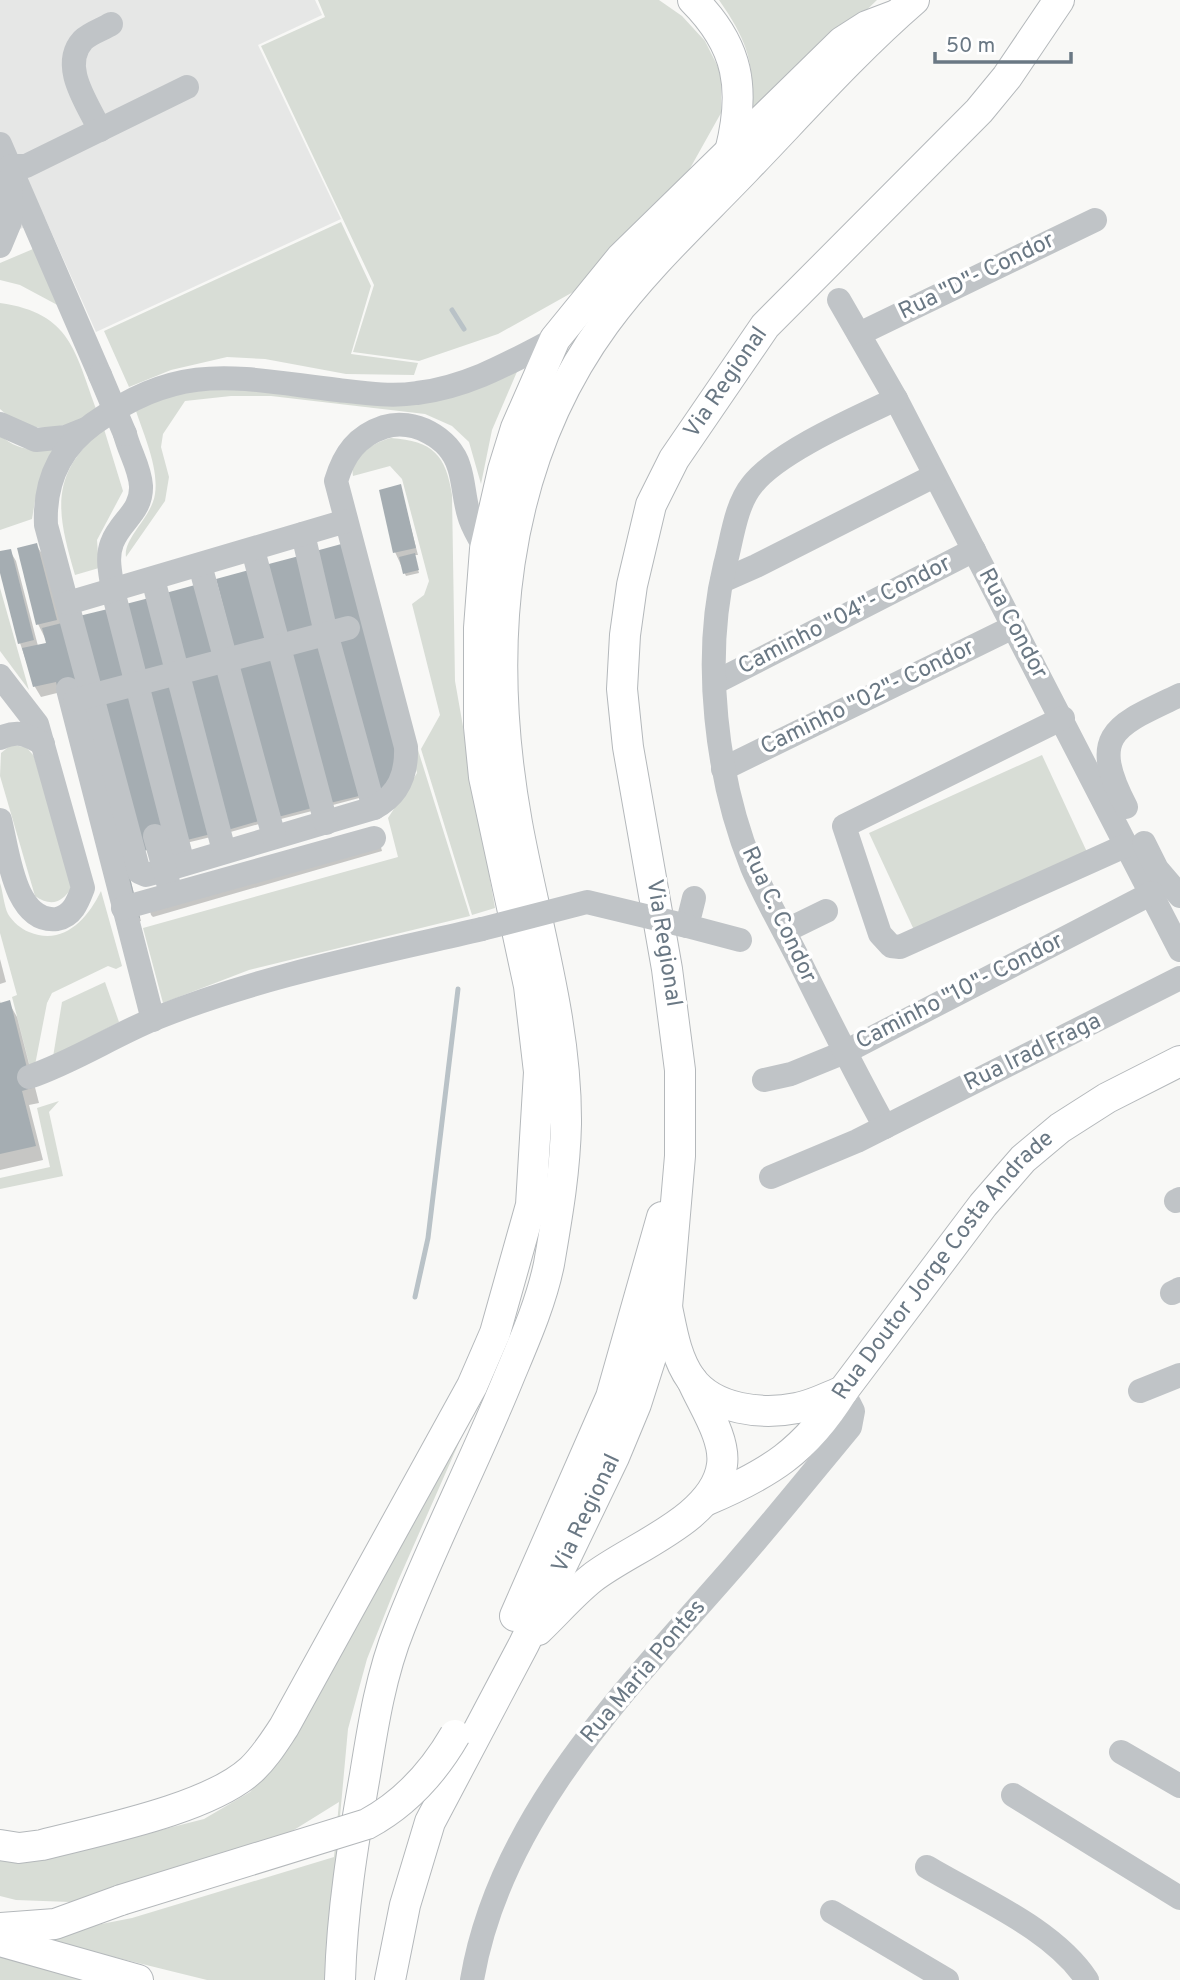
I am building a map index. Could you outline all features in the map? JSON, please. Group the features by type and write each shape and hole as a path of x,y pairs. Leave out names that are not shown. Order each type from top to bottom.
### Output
{"main road":[{"path":"693,0 725,39 736,66 737,115 730,152"},
{"name":"Via Regional","path":"390,1980 402,1918 430,1822 524,1644 614,1457 636,1404 667,1307 680,1156 680,1070 676,1025 628,747 622,689 625,635 632,585 650,505 674,459 765,326 979,111 1007,77 1059,0"},
{"path":"0,1845 19,1848 42,1845 201,1800 250,1771 268,1752 284,1727 472,1386 495,1333 519,1258 531,1205 539,1072 529,986 484,777 479,727 479,628 485,549 503,470 516,428 555,339 621,258 842,42 867,26 905,8"},
{"path":"340,1980 341,1934 378,1698 397,1632 517,1357 547,1274 563,1187 566,1119 561,1046 517,821 501,687 501,628 508,561 535,456 562,392 605,323 625,298 688,229 905,8"},
{"name":"Rua Doutor Jorge Costa Andrade","path":"667,1307 677,1350 692,1380 715,1399 741,1408 798,1408 843,1391 983,1205 1023,1159 1060,1128 1107,1098 1180,1061"},
{"path":"0,1928 55,1924 121,1900 367,1824 409,1796 443,1757 503,1644 611,1398 680,1156"},
{"path":"517,1357 519,1258"},
{"path":"524,1644 592,1578 681,1521 705,1500 718,1482 722,1464 721,1446 692,1380"},
{"path":"705,1500 749,1482 786,1458 823,1424 843,1391"},
{"path":"0,1909 58,1913 121,1900"},
{"path":"0,1941 138,1980"}],"street":[{"path":"100,130 72,69 76,51 84,39 111,24"},
{"path":"6,155 26,166 187,87"},
{"path":"0,246 10,222 6,155"},
{"path":"6,155 125,434 139,476 140,495 134,513 112,542 109,560 113,591 136,685 174,867 172,895"},
{"name":"Rua \"D\"- Condor","path":"859,334 1095,220"},
{"name":"Rua Condor","path":"839,300 896,399 1063,718 1180,950"},
{"path":"0,424 36,440 65,437 86,429 146,391 178,381 242,379 366,393 416,394 475,378 555,339"},
{"name":"Rua C. Condor","path":"885,1127 753,869 723,769 716,682 717,611 738,517 751,485 782,459 896,399"},
{"path":"77,695 135,865 139,872 146,875 374,808 385,803 401,783 407,764 406,747 337,481 350,449 375,430 406,425 438,437 450,449 458,464 469,516 485,549"},
{"path":"86,429 59,459 52,474 45,506 46,525 68,603 77,695 123,908 153,1020"},
{"path":"722,581 934,476"},
{"path":"68,603 346,521"},
{"path":"303,534 337,631 374,808"},
{"path":"253,550 326,823"},
{"name":"Caminho \"04\"- Condor","path":"716,682 974,550"},
{"path":"200,565 274,837"},
{"path":"153,579 224,851"},
{"name":"Caminho \"02\"- Condor","path":"723,769 1013,627"},
{"path":"77,695 136,685 337,631"},
{"path":"0,676 27,709 43,744 83,888 70,913 59,919 43,918 29,910 19,896 0,820"},
{"path":"1180,695 1121,723 1112,739 1107,764 1157,869 1180,896"},
{"path":"1063,718 844,826 880,934 891,946 900,947 1127,845"},
{"path":"0,738 13,733 26,734 43,744"},
{"path":"155,836 174,867"},
{"path":"123,908 374,838"},
{"name":"Caminho \"10\"- Condor","path":"764,1080 791,1074 845,1052 1152,893"},
{"path":"687,926 694,898"},
{"path":"29,1077 68,1064 153,1020 266,979 587,902 740,940"},
{"path":"785,931 826,911"},
{"name":"Rua Irad Fraga","path":"771,1177 885,1127 1180,978"},
{"path":"1140,1391 1180,1376"},
{"name":"Rua Maria Pontes","path":"472,1980 485,1921 531,1824 561,1774 677,1629 850,1427 853,1411 843,1391"},
{"path":"1121,1752 1180,1786"},
{"path":"1013,1796 1180,1898"},
{"path":"927,1867 1053,1942 1075,1962 1087,1980"},
{"path":"832,1912 947,1980"}],"shaded area":[{"path":"0,0 315,0 322,15 258,45 341,219 96,332 45,218 0,238"},
{"path":"318,0 659,0 682,16 705,41 721,73 721,113 688,172 582,287 498,334 419,361 353,352 374,285 261,46 325,17"},
{"path":"719,0 877,0 752,120 752,85 748,57 738,30"},
{"path":"341,222 371,286 351,354 418,363 414,375 346,374 265,359 227,357 171,370 129,387 104,331"},
{"path":"33,249 63,308 20,285 0,280 0,263"},
{"path":"0,303 24,308 57,326 76,354 97,411 72,423 47,428 23,424 0,409"},
{"path":"519,367 492,430 481,484 469,442 452,426 425,414 271,396 231,396 185,401 163,434 161,447 169,477 165,501 126,557 129,542 153,503 156,484 153,462 135,408 203,385 371,402"},
{"path":"104,429 123,491 97,540 99,568 75,575 61,513 65,479 73,462"},
{"path":"0,435 14,445 28,449 60,446 35,501 32,519 0,530"},
{"path":"391,438 417,443 435,453 446,470 452,495 455,681 495,908 472,915 421,749 440,715 412,604 424,595 429,581 402,479 390,466 353,476 355,462 364,451"},
{"path":"0,588 29,690 0,651"},
{"path":"11,745 26,747 34,756 72,887 56,902 35,896 0,776 1,753"},
{"path":"418,750 470,916 249,970 163,1003 143,928 398,857 388,818 417,773 412,753"},
{"path":"1042,755 1087,852 914,930 869,833"},
{"path":"0,883 5,907 17,925 29,932 53,936 72,928 81,920 101,891 122,966 116,969 108,966 52,993 47,1003 35,1065 30,1067 12,997 17,995 0,933"},
{"path":"105,982 119,1022 53,1057 62,1002"},
{"path":"59,1101 49,1112 63,1176 0,1189 0,1178 50,1167 37,1108"},
{"path":"491,1370 398,1581 367,1659 348,1729 325,1980 207,1980 45,1940 76,1929 132,1918 334,1857 339,1802 281,1838 102,1895 70,1902 16,1900 0,1896 0,1861 43,1860 204,1819 250,1792 273,1765"},
{"path":"0,1953 85,1980 0,1980"}],"building":[{"path":"401,484 416,548 393,553 379,490"},
{"path":"37,543 57,620 36,625 17,548"},
{"path":"345,543 409,783 375,792 312,552"},
{"path":"11,549 34,640 18,644 0,573 0,551"},
{"path":"415,553 419,570 403,574 399,557"},
{"path":"299,556 363,795 330,803 265,565"},
{"path":"249,570 312,808 278,817 216,579"},
{"path":"195,585 259,821 224,831 162,594"},
{"path":"153,597 215,833 183,841 122,605"},
{"path":"112,608 174,843 140,852 79,616"},
{"path":"66,622 140,918 118,925 56,682 33,687 22,648 46,643 42,628"},
{"path":"10,1000 32,1088 22,1091 36,1146 0,1154 0,1003"}],"waterway":[{"path":"452,310 464,329"},
{"path":"415,1297 428,1238 458,989"}]}
